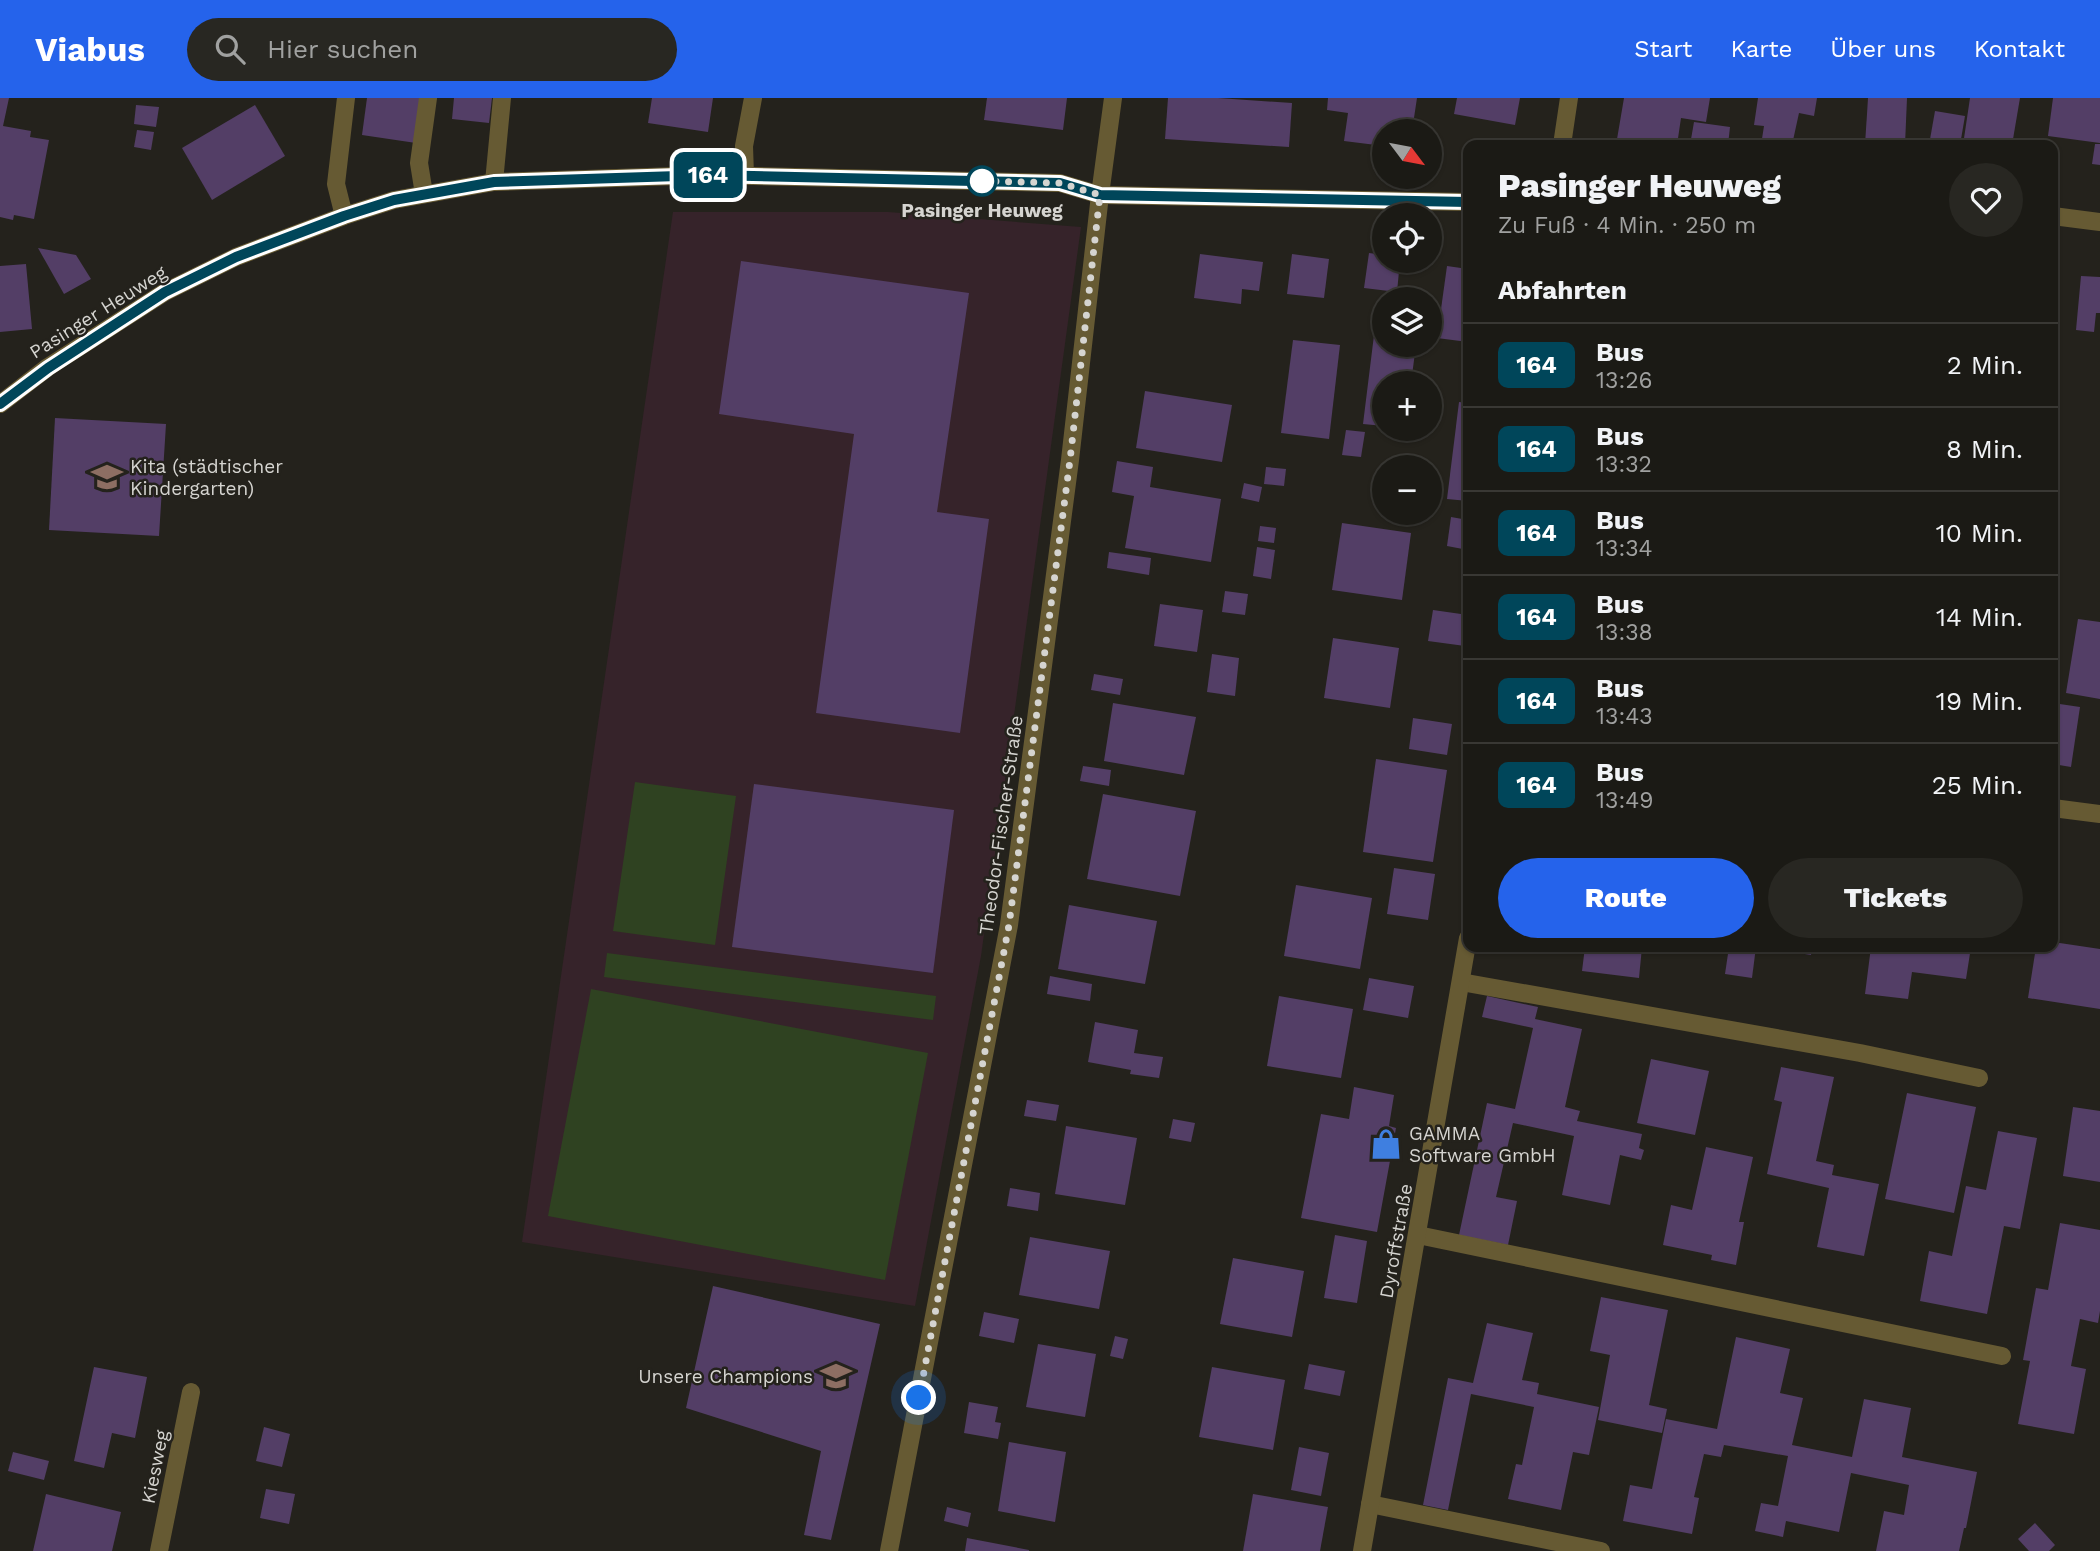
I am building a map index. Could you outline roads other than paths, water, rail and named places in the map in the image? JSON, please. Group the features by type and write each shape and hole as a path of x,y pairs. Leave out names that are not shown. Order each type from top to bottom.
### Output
{"street":[{"path":"344,216 336,184 346,98"},
{"path":"424,194 419,163 428,98"},
{"path":"494,182 502,98"},
{"path":"745,175 744,146 753,98"},
{"name":"Theodor-Fischer-Straße","path":"889,1551 1009,925 1070,460 1113,98"},
{"path":"1563,140 1569,98"},
{"name":"Pasinger Heuweg","path":"0,404 48,368 165,292 236,257 394,200 494,182 745,175 1060,183 1100,195 1463,202"},
{"path":"2058,217 2100,222"},
{"path":"2058,809 2100,814"},
{"name":"Dyroffstraße","path":"1363,1551 1466,952"},
{"path":"1461,982 1847,1050 1979,1078"},
{"path":"1418,1235 2002,1356"},
{"name":"Kiesweg","path":"159,1551 191,1392"},
{"path":"1370,1504 1601,1551"}],"place":[{"name":"Pasinger Heuweg","path":"982,181"},
{"name":"Kita (städtischer Kindergarten)","path":"107,477"},
{"name":"GAMMA Software GmbH","path":"1386,1144"},
{"name":"Unsere Champions","path":"836,1376"}]}
